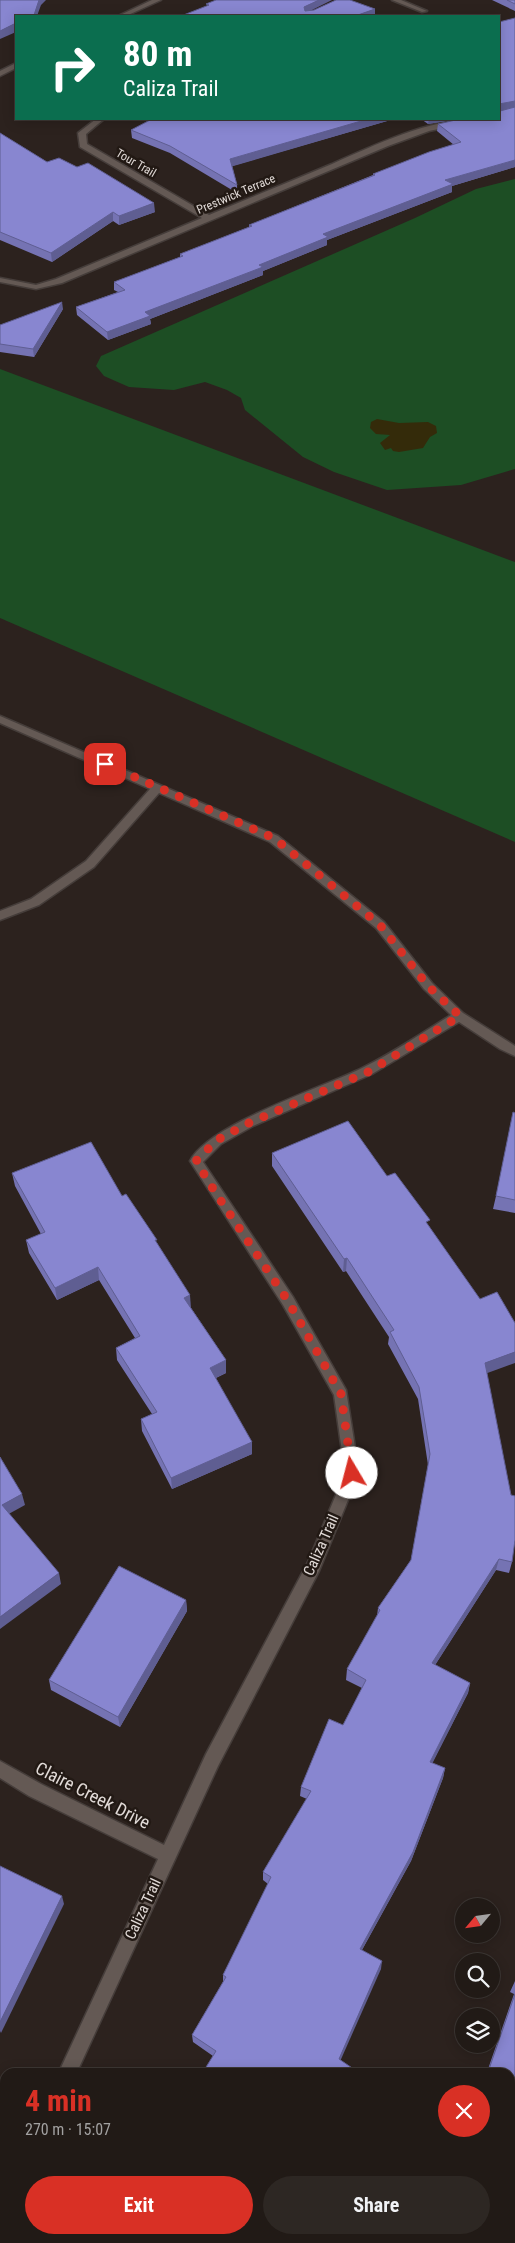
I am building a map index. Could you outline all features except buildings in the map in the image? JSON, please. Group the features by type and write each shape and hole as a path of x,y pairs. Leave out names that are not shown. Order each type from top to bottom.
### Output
{"street":[{"path":"123,15 158,0"},
{"path":"395,0 424,11"},
{"path":"0,74 15,66"},
{"name":"Tour Trail","path":"99,120 82,133 83,145 208,218"},
{"name":"Prestwick Terrace","path":"0,280 36,287 58,281 385,144 427,129 476,120"},
{"path":"0,718 274,838 380,925 428,986 460,1016 504,1046 515,1051"},
{"path":"0,916 35,902 90,864 158,787"},
{"name":"Caliza Trail","path":"70,2068 212,1760 314,1566 352,1473 341,1394 288,1301 196,1161 217,1140 249,1123 368,1072 460,1016"},
{"name":"Claire Creek Drive","path":"0,1768 35,1790 168,1855"}],"green space":[{"path":"515,179 515,469 461,485 387,490 334,472 303,457 245,410 241,398 227,390 205,382 174,390 129,387 104,376 96,366 101,356 415,218 476,189"},
{"path":"0,369 515,562 515,842 0,618"}],"sand":[{"path":"377,419 399,423 428,422 436,426 437,433 430,437 423,448 399,452 393,451 391,448 385,450 380,443 390,435 376,434 370,428 371,422"}],"route":[{"path":"105,764 274,838 380,925 404,958 428,986 460,1016 404,1052 368,1072 249,1123 217,1140 196,1161 288,1301 341,1394 352,1473"}]}
